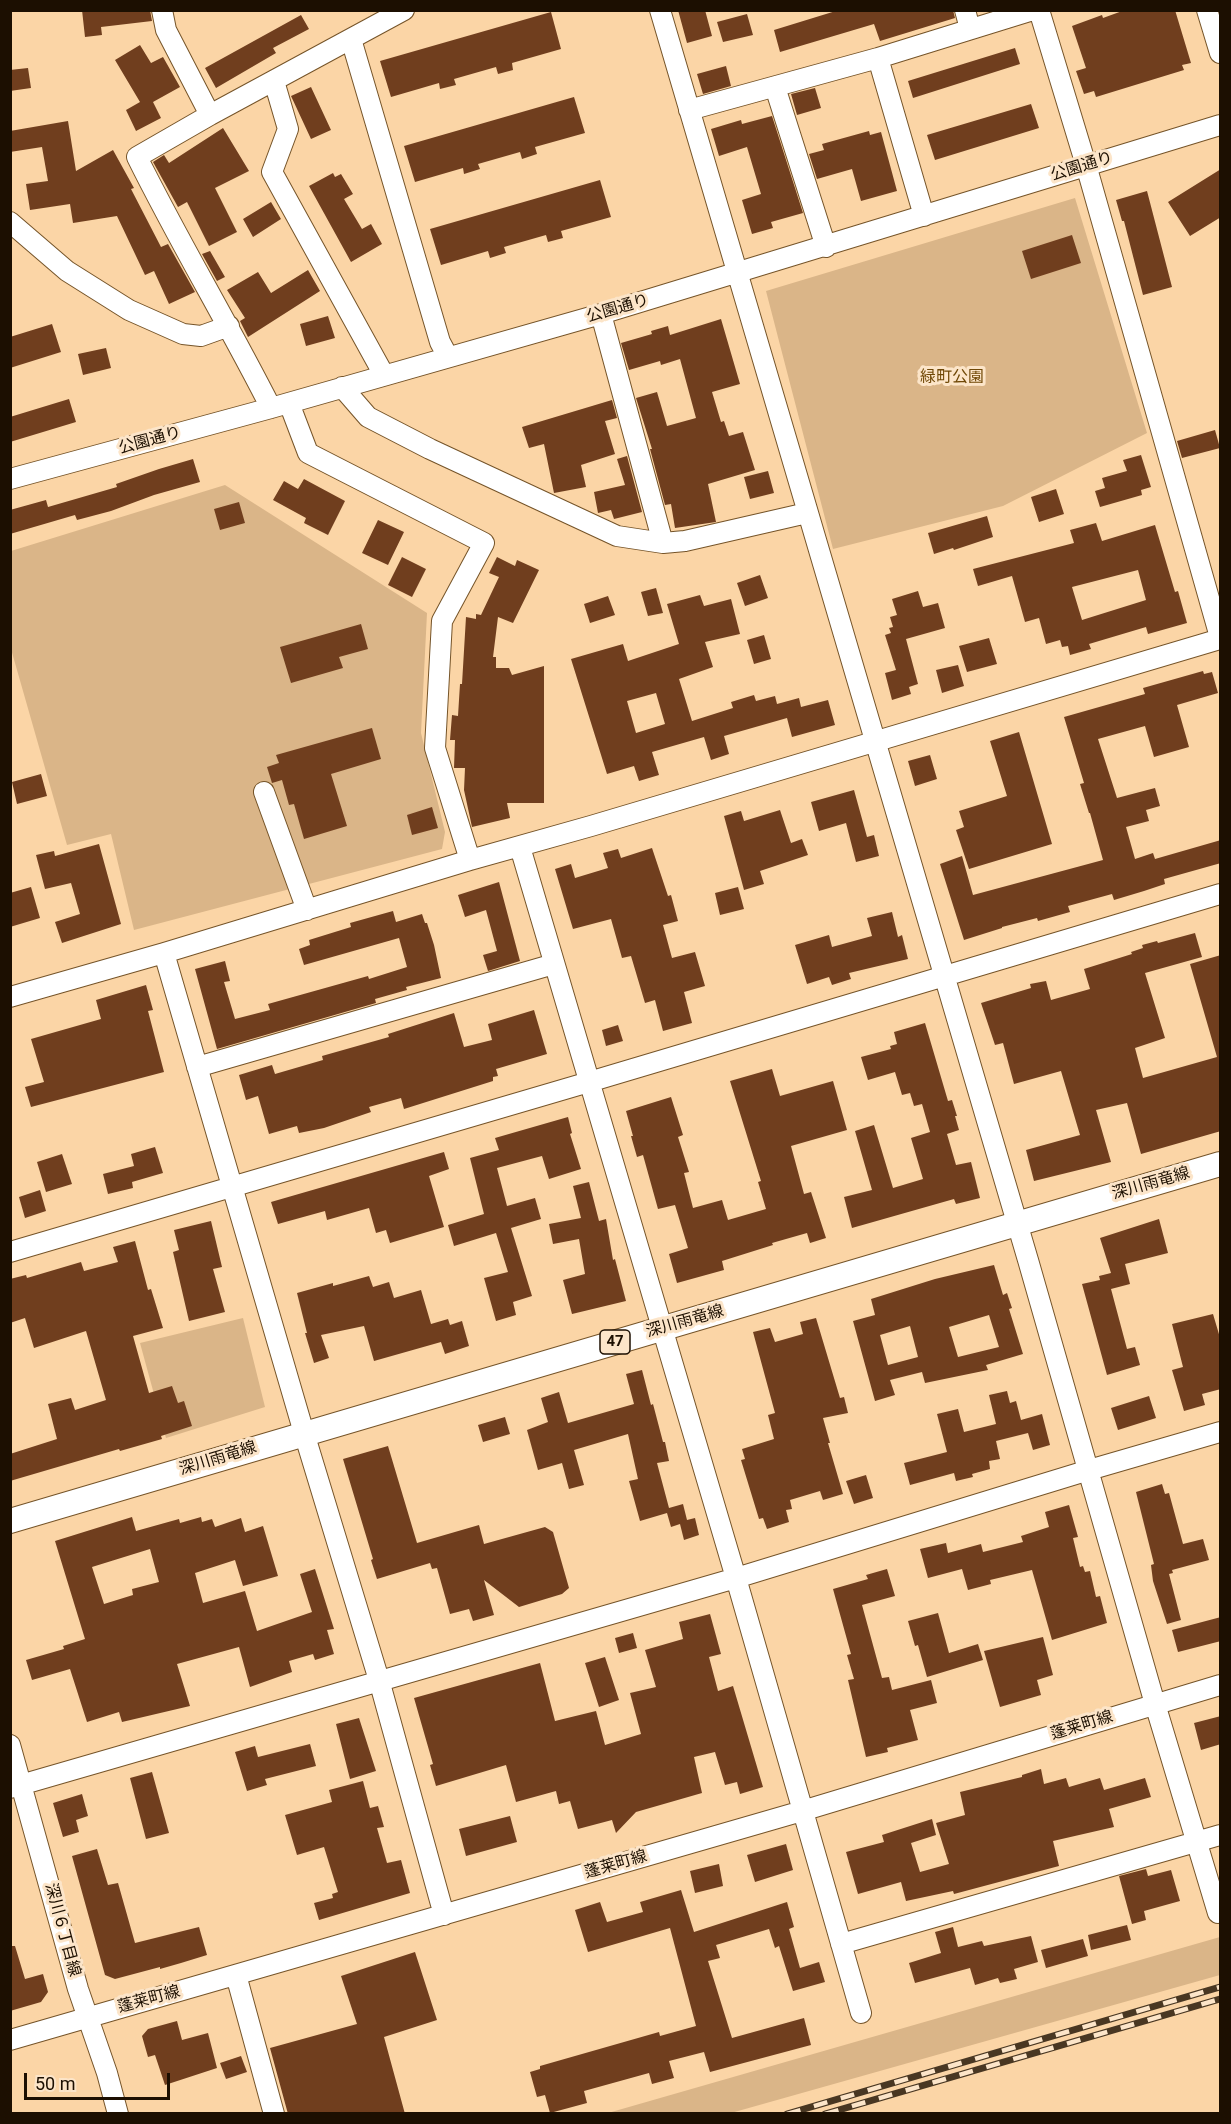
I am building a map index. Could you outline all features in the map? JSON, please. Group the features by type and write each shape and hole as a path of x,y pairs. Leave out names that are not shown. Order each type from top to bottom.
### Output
{"main road":[{"name":"深川雨竜線","path":"10,1521 1221,1164"}],"street":[{"path":"162,10 166,30 210,115"},
{"path":"404,10 136,157 172,229 308,453 484,543 442,621 435,748 470,860"},
{"path":"660,10 1218,1913"},
{"path":"689,110 878,58 967,20 1033,10"},
{"path":"10,997 1221,638 1086,165 1039,10"},
{"path":"1207,10 1221,53"},
{"path":"351,39 434,322 448,357"},
{"path":"878,58 924,216"},
{"path":"274,81 288,129 272,172 384,375"},
{"path":"775,87 826,247"},
{"name":"公園通り","path":"10,479 601,314 1221,125"},
{"path":"10,222 68,271 129,310 183,334 201,336 229,326"},
{"path":"601,314 663,543"},
{"path":"342,387 368,417 430,449 617,536 663,543 685,541 807,513"},
{"path":"264,792 307,910"},
{"path":"520,847 736,1578 861,2013"},
{"path":"10,1252 1221,894"},
{"path":"164,953 304,1433 379,1680 444,1915"},
{"path":"197,1066 554,964"},
{"path":"16,1786 736,1578 1221,1432"},
{"name":"蓬莱町線","path":"10,2040 802,1811 1221,1685"},
{"name":"深川６丁目線","path":"10,1745 16,1786 118,2114"},
{"path":"841,1944 1221,1835"},
{"path":"236,1976 274,2114"}],"green space":[{"name":"緑町公園","path":"1075,198 1147,433 1003,506 833,549 766,291"},
{"path":"225,485 427,613 421,733 445,832 442,849 134,930 111,834 67,845 11,649 11,551"},
{"path":"243,1318 265,1407 166,1438 140,1343"},
{"path":"1220,1937 1220,1975 731,2113 608,2113"}],"building":[{"path":"82,10 150,10 152,21 101,27 102,35 85,37"},
{"path":"678,10 705,10 712,36 687,43"},
{"path":"839,10 953,10 955,18 880,41 874,24 780,52 774,30"},
{"path":"1125,10 1175,10 1191,63 1182,65 1184,70 1096,97 1094,91 1084,94 1076,71 1086,68 1072,26 1102,15 1103,18"},
{"path":"551,12 561,49 512,63 513,70 498,74 496,67 454,79 456,85 440,89 439,83 391,97 380,61"},
{"path":"747,14 753,35 723,42 717,22"},
{"path":"301,15 309,29 273,48 276,53 216,88 205,68"},
{"path":"140,45 151,63 163,57 180,87 153,102 161,118 136,131 126,110 140,102 115,60"},
{"path":"1015,48 1020,64 913,98 908,81"},
{"path":"726,66 731,86 703,94 697,74"},
{"path":"28,68 31,88 10,91 10,70"},
{"path":"311,87 331,130 311,139 291,96"},
{"path":"815,88 821,108 797,115 791,94"},
{"path":"574,97 585,133 535,147 537,154 522,159 520,152 478,164 480,169 464,174 463,168 415,182 404,146"},
{"path":"1031,104 1039,128 935,160 927,135"},
{"path":"772,116 803,213 771,222 773,228 752,234 742,200 761,194 747,147 719,156 711,129 741,120 742,124"},
{"path":"68,121 76,171 113,150 134,188 131,189 161,247 168,244 195,292 169,304 154,271 145,275 117,216 73,223 70,204 30,210 26,184 48,181 42,147 10,152 10,131"},
{"path":"223,128 249,171 215,188 237,232 209,246 187,202 178,207 153,162 164,155 169,163"},
{"path":"869,131 870,135 881,132 897,191 861,201 852,169 817,179 809,154 824,150 822,144"},
{"path":"1221,169 1221,217 1190,236 1168,202"},
{"path":"333,173 335,177 341,174 353,194 344,199 362,229 371,224 382,244 351,262 309,186"},
{"path":"600,180 611,217 561,231 563,238 548,242 546,235 504,247 506,253 490,258 488,251 441,265 430,229"},
{"path":"1147,191 1172,287 1143,295 1124,221 1122,221 1116,200"},
{"path":"271,202 281,219 253,237 243,219"},
{"path":"1072,235 1081,263 1031,279 1022,251"},
{"path":"210,251 225,277 217,281 202,254"},
{"path":"308,270 320,291 248,337 240,321 245,318 227,290 258,272 271,293"},
{"path":"328,316 335,338 306,346 300,324"},
{"path":"721,319 740,384 712,392 721,422 724,421 729,436 743,432 755,470 708,484 716,522 675,528 671,504 665,505 650,449 652,449 636,398 657,392 667,426 696,418 680,359 661,365 660,361 629,370 621,343 652,334 651,331 668,326 670,335"},
{"path":"52,324 61,352 10,368 10,337"},
{"path":"106,348 111,368 83,375 78,354"},
{"path":"69,399 76,422 10,442 10,417"},
{"path":"612,400 617,418 605,421 615,454 581,465 586,487 554,493 544,444 529,448 522,427"},
{"path":"1215,430 1220,448 1182,458 1177,441"},
{"path":"1141,455 1151,487 1141,490 1142,495 1100,507 1095,491 1105,488 1102,478 1127,471 1123,460"},
{"path":"627,456 642,512 614,519 611,510 598,513 594,492 625,485 617,459"},
{"path":"193,459 200,482 154,495 111,511 77,520 75,515 10,534 10,510 46,500 48,507 117,487 116,484"},
{"path":"768,471 774,493 750,499 744,477"},
{"path":"304,479 345,501 328,535 304,523 306,518 273,500 284,481 298,489"},
{"path":"1056,489 1064,514 1039,522 1031,497"},
{"path":"239,502 245,523 220,530 214,509"},
{"path":"987,516 993,537 934,554 928,533"},
{"path":"378,520 404,532 388,565 362,553"},
{"path":"1096,523 1102,541 1155,525 1187,623 1148,634 1146,627 1089,644 1091,649 1070,655 1068,646 1062,647 1060,640 1046,644 1039,618 1025,622 1012,576 978,586 973,569 1074,543 1070,530","holes":["1138,570 1146,600 1082,620 1072,587"]},
{"path":"402,557 426,569 412,597 388,585"},
{"path":"497,557 515,566 517,560 539,570 513,623 498,617 493,657 496,657 496,668 509,668 512,675 544,666 544,803 507,803 510,818 472,827 464,790 465,768 454,768 455,740 450,740 452,715 458,716 466,617 476,619 476,614 481,615 499,577 489,573"},
{"path":"760,575 768,598 745,606 737,583"},
{"path":"656,588 663,613 648,616 641,592"},
{"path":"918,591 923,607 938,603 945,628 906,639 918,684 909,687 911,694 892,700 885,673 896,670 885,635 891,633 889,628 893,627 890,617 897,615 892,599"},
{"path":"700,595 704,606 731,599 740,634 705,642 713,667 679,679 692,721 733,708 731,702 754,695 756,701 775,696 777,704 799,698 801,707 828,700 835,725 792,737 787,718 724,736 729,754 711,760 704,737 652,752 659,775 639,781 634,766 607,774 571,659 623,644 628,661 679,644 667,604","holes":["656,693 665,724 636,733 627,701"]},
{"path":"608,596 615,615 590,623 584,604"},
{"path":"361,624 368,649 339,657 343,668 291,683 280,647"},
{"path":"764,635 771,659 754,664 747,640"},
{"path":"989,638 997,664 967,672 959,646"},
{"path":"958,665 964,686 942,693 936,670"},
{"path":"1203,671 1204,674 1212,672 1218,693 1177,705 1189,747 1154,757 1145,726 1098,739 1117,798 1155,788 1160,806 1146,810 1149,821 1126,827 1135,859 1153,853 1155,859 1221,840 1221,863 1164,879 1165,884 1114,900 1112,894 1068,906 1070,912 1038,921 1037,918 1002,927 964,940 940,864 962,856 973,895 1103,860 1080,784 1084,783 1064,717 1145,694 1143,688"},
{"path":"372,728 381,759 331,774 347,826 304,839 294,804 289,805 282,780 272,783 267,767 279,763 276,755"},
{"path":"1019,732 1052,844 969,869 956,830 964,827 959,811 1007,796 990,741"},
{"path":"930,755 937,779 915,786 908,761"},
{"path":"41,774 47,796 17,804 12,782"},
{"path":"854,790 867,837 874,835 879,856 856,862 846,823 819,831 811,802"},
{"path":"432,807 438,828 412,835 407,815"},
{"path":"780,810 791,843 802,839 808,855 760,871 764,884 744,890 724,816 741,811 744,821"},
{"path":"99,844 121,924 62,943 55,922 80,914 71,883 45,889 36,855 54,851 55,856"},
{"path":"652,848 668,896 671,895 678,921 663,925 672,958 695,952 705,986 684,992 692,1023 663,1031 655,1000 645,1003 631,956 622,958 611,919 573,929 555,869 571,864 575,878 608,868 603,853 618,849 621,858"},
{"path":"499,882 520,961 488,971 483,955 497,951 486,910 465,917 458,895"},
{"path":"31,887 40,918 10,927 10,893"},
{"path":"738,887 744,909 720,915 715,893"},
{"path":"393,911 396,922 422,914 434,945 441,978 406,987 407,990 375,999 376,1003 217,1049 195,969 225,961 230,981 224,982 235,1019 270,1010 268,1004 368,976 369,979 407,967 399,938 304,965 299,949 310,945 309,940 351,927 350,923"},
{"path":"892,912 898,937 902,935 908,959 849,973 851,979 832,985 829,977 807,984 795,945 829,935 832,947 872,936 867,918"},
{"path":"1195,933 1202,957 1145,973 1165,1038 1135,1048 1143,1078 1217,1057 1190,964 1221,955 1221,1131 1141,1154 1127,1103 1096,1110 1111,1162 1034,1181 1026,1150 1080,1135 1061,1071 1014,1084 1003,1043 995,1045 981,1003 1031,988 1030,984 1046,981 1051,1000 1090,989 1084,969 1132,954 1131,952 1143,948 1142,945"},
{"path":"146,985 153,1010 148,1011 164,1072 31,1107 25,1087 44,1082 31,1039 101,1019 96,1000"},
{"path":"534,1010 547,1054 496,1069 498,1076 493,1077 493,1081 404,1109 401,1098 369,1107 371,1112 324,1128 299,1133 297,1126 269,1134 258,1096 246,1100 239,1075 272,1065 275,1074 323,1060 322,1056 389,1037 388,1034 454,1013 464,1047 492,1040 488,1024"},
{"path":"925,1023 948,1101 952,1100 957,1116 955,1116 959,1130 947,1134 956,1165 971,1162 980,1198 956,1204 954,1199 852,1228 844,1197 872,1190 855,1131 874,1125 893,1188 923,1179 911,1138 930,1132 922,1104 914,1106 910,1093 902,1095 895,1072 868,1080 861,1057 891,1049 890,1046 897,1044 894,1032"},
{"path":"618,1025 623,1041 606,1046 602,1030"},
{"path":"772,1069 780,1096 833,1081 847,1130 791,1146 804,1194 811,1192 826,1238 810,1243 807,1233 772,1243 773,1245 722,1261 724,1270 677,1283 669,1254 688,1248 675,1205 658,1209 643,1155 637,1157 626,1111 671,1097 683,1135 678,1137 689,1172 684,1173 693,1208 722,1200 728,1220 766,1209 758,1182 761,1181 730,1081"},
{"path":"568,1117 572,1133 570,1134 581,1169 549,1179 542,1156 497,1168 507,1206 535,1198 541,1219 511,1228 532,1296 513,1302 516,1315 496,1321 484,1278 508,1272 496,1233 454,1246 448,1225 484,1214 470,1158 499,1150 495,1138"},
{"path":"155,1147 163,1173 132,1182 133,1188 108,1194 103,1174 134,1166 131,1154"},
{"path":"444,1152 449,1169 429,1176 444,1227 390,1243 386,1230 376,1233 369,1208 327,1220 325,1211 278,1224 271,1202"},
{"path":"62,1154 72,1184 46,1192 37,1162"},
{"path":"589,1182 599,1221 606,1219 613,1260 615,1259 626,1301 572,1314 563,1280 585,1274 579,1239 553,1244 549,1224 581,1218 573,1186"},
{"path":"40,1190 46,1211 25,1218 19,1197"},
{"path":"1159,1219 1168,1253 1125,1264 1130,1284 1111,1289 1127,1349 1135,1347 1140,1365 1107,1375 1082,1284 1100,1280 1099,1276 1111,1273 1100,1238"},
{"path":"211,1221 222,1267 213,1269 225,1312 189,1321 173,1252 179,1250 174,1230"},
{"path":"135,1241 148,1290 151,1289 163,1328 133,1336 149,1393 172,1386 178,1403 184,1401 192,1426 161,1436 162,1439 120,1451 119,1449 10,1481 10,1454 57,1439 48,1404 71,1398 75,1410 106,1400 86,1331 34,1348 25,1318 10,1323 10,1279 26,1275 27,1278 81,1262 84,1271 118,1262 113,1247"},
{"path":"994,1265 1003,1295 1007,1293 1012,1308 1009,1309 1023,1354 986,1365 988,1370 925,1383 922,1372 890,1380 895,1395 875,1401 853,1321 875,1315 871,1299 935,1279","holes":["989,1315 999,1347 958,1357 949,1327","910,1326 918,1357 888,1365 880,1335"]},
{"path":"369,1276 373,1287 389,1282 394,1298 421,1290 431,1324 448,1319 450,1325 462,1321 469,1346 445,1354 441,1342 374,1361 364,1326 321,1335 329,1358 314,1363 297,1293"},
{"path":"1213,1314 1221,1341 1221,1389 1202,1394 1205,1405 1184,1411 1172,1370 1183,1367 1172,1324"},
{"path":"816,1318 840,1398 844,1397 848,1413 823,1418 843,1494 823,1500 820,1491 790,1500 792,1509 786,1510 789,1522 767,1529 763,1518 759,1519 741,1460 745,1459 742,1449 774,1439 768,1415 775,1413 753,1332 770,1328 775,1342 803,1334 800,1322"},
{"path":"642,1370 669,1461 657,1463 669,1508 683,1504 687,1520 695,1518 699,1535 684,1540 680,1524 671,1527 667,1513 640,1521 629,1481 638,1479 628,1434 574,1450 584,1485 569,1489 562,1463 538,1470 527,1430 548,1422 541,1398 559,1392 568,1423 634,1404 626,1374"},
{"path":"1007,1391 1010,1403 1016,1401 1021,1420 1042,1414 1050,1445 1033,1450 1028,1433 996,1441 1000,1459 989,1461 990,1469 972,1474 973,1477 956,1481 954,1473 910,1485 904,1463 947,1452 937,1414 958,1409 964,1432 996,1424 989,1395"},
{"path":"1149,1396 1156,1418 1118,1430 1111,1408"},
{"path":"505,1417 510,1434 483,1442 478,1425"},
{"path":"388,1446 417,1543 479,1525 484,1544 545,1527 553,1532 569,1588 562,1594 519,1607 484,1580 494,1615 473,1621 469,1609 450,1614 437,1568 432,1569 430,1563 377,1579 343,1459"},
{"path":"866,1475 873,1498 854,1504 846,1481"},
{"path":"1162,1484 1165,1494 1169,1493 1183,1544 1203,1539 1209,1560 1172,1570 1173,1573 1169,1574 1181,1620 1167,1624 1153,1581 1151,1565 1154,1564 1136,1492"},
{"path":"1069,1505 1078,1537 1073,1538 1080,1567 1083,1566 1085,1572 1090,1571 1096,1597 1100,1596 1107,1623 1052,1640 1032,1570 990,1580 991,1584 968,1590 962,1569 928,1578 920,1549 946,1543 948,1553 981,1544 983,1552 1023,1542 1021,1536 1049,1527 1045,1512"},
{"path":"132,1517 136,1531 179,1519 180,1523 201,1517 202,1522 212,1519 215,1527 241,1518 245,1532 263,1526 278,1576 243,1586 235,1560 195,1573 203,1603 245,1591 257,1631 312,1612 300,1574 315,1569 334,1629 327,1630 334,1654 315,1660 313,1654 289,1661 292,1672 250,1687 239,1647 177,1664 190,1706 122,1722 119,1712 87,1722 70,1669 32,1680 26,1660 64,1649 63,1646 85,1639 55,1541","holes":["150,1549 159,1582 132,1589 133,1595 104,1604 92,1567"]},
{"path":"887,1569 895,1596 862,1605 882,1678 889,1677 892,1690 931,1680 937,1703 910,1710 918,1740 887,1748 888,1752 866,1757 848,1680 854,1679 847,1655 851,1654 833,1589 868,1579 866,1575"},
{"path":"938,1613 949,1653 978,1644 983,1660 927,1677 908,1621"},
{"path":"710,1614 721,1654 709,1657 718,1691 733,1686 763,1787 740,1794 737,1782 725,1785 715,1752 694,1757 702,1793 636,1812 616,1833 612,1820 578,1829 570,1801 559,1804 556,1791 516,1802 506,1765 436,1786 430,1765 433,1764 414,1698 540,1663 555,1721 596,1711 605,1745 641,1734 630,1693 656,1687 645,1650 683,1639 679,1622"},
{"path":"1221,1617 1221,1641 1178,1652 1172,1630"},
{"path":"633,1633 637,1648 619,1653 615,1638"},
{"path":"1043,1637 1053,1675 1037,1680 1041,1695 1000,1707 984,1651"},
{"path":"605,1657 619,1700 599,1707 585,1663"},
{"path":"1221,1716 1221,1744 1201,1750 1194,1723"},
{"path":"359,1718 376,1771 350,1779 336,1724"},
{"path":"310,1744 316,1766 265,1779 267,1785 247,1791 235,1752 255,1746 258,1757"},
{"path":"1041,1769 1044,1784 1066,1778 1069,1787 1100,1778 1104,1790 1145,1778 1151,1797 1109,1809 1114,1827 1053,1841 1059,1866 954,1894 953,1891 906,1901 901,1882 858,1894 846,1852 884,1842 882,1835 932,1819 936,1835 911,1843 920,1872 949,1864 936,1823 965,1815 960,1792 1022,1777 1022,1775"},
{"path":"152,1772 169,1833 146,1839 130,1778"},
{"path":"363,1781 370,1808 378,1806 384,1827 377,1828 387,1863 401,1860 410,1893 319,1920 314,1903 333,1898 332,1894 338,1892 324,1847 297,1855 285,1815 332,1802 329,1790"},
{"path":"82,1794 88,1816 76,1820 79,1832 63,1837 53,1803"},
{"path":"510,1816 517,1842 466,1856 459,1829"},
{"path":"786,1844 793,1870 755,1882 747,1855"},
{"path":"97,1849 108,1885 118,1883 135,1943 199,1927 207,1955 115,1979 105,1975 72,1856"},
{"path":"719,1864 723,1886 695,1893 690,1871"},
{"path":"1146,1869 1148,1876 1171,1870 1180,1901 1144,1911 1146,1920 1132,1924 1119,1876"},
{"path":"681,1890 694,1932 787,1902 794,1927 789,1929 800,1968 819,1962 825,1982 793,1991 779,1946 775,1948 769,1929 716,1945 720,1958 708,1961 732,2038 804,2018 811,2045 710,2072 704,2052 669,2061 674,2078 652,2084 649,2073 584,2091 587,2103 550,2113 545,2095 537,2097 530,2072 540,2069 540,2066 659,2032 660,2036 696,2026 670,1928 588,1952 575,1910 600,1902 607,1922 643,1912 640,1902"},
{"path":"1127,1925 1131,1940 1091,1950 1088,1935"},
{"path":"953,1927 958,1947 982,1941 984,1946 1031,1936 1038,1962 1014,1969 1017,1979 1000,1983 998,1978 975,1985 970,1968 915,1983 909,1963 941,1953 935,1932"},
{"path":"1083,1939 1088,1956 1046,1968 1041,1950"},
{"path":"10,1946 15,1946 25,1979 43,1974 48,1992 41,2002 10,2011"},
{"path":"415,1952 437,2020 384,2037 405,2114 288,2114 270,2048 357,2024 341,1976"},
{"path":"177,2021 182,2040 208,2033 217,2068 165,2085 155,2055 148,2057 142,2036 148,2029"},
{"path":"241,2056 247,2072 226,2079 220,2063"}],"railway":[{"path":"787,2114 1220,1987"},
{"path":"825,2114 1220,1999"}]}
